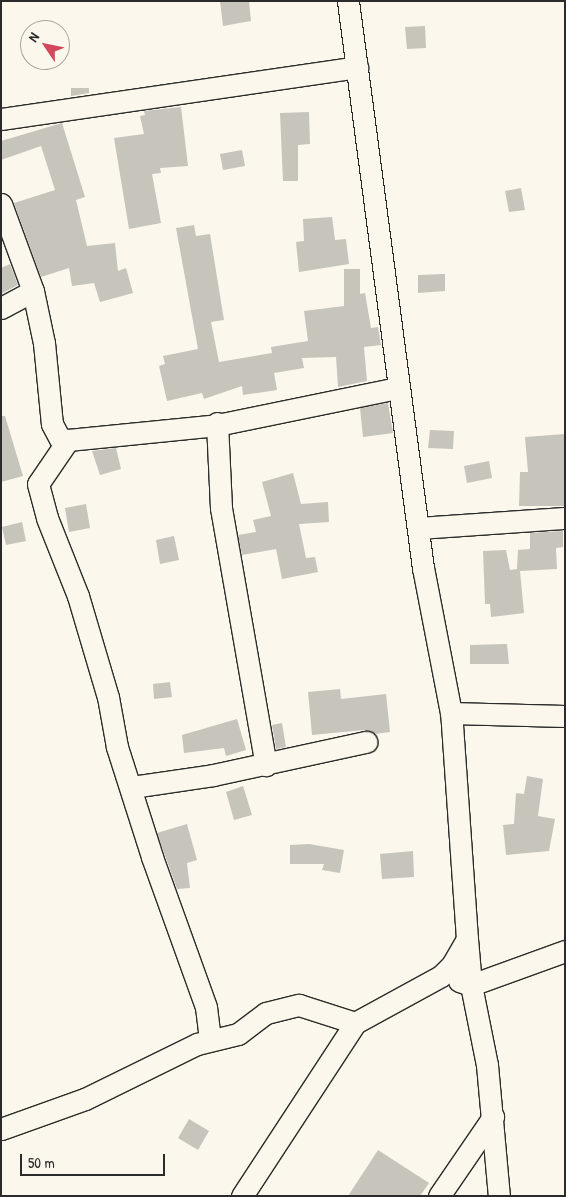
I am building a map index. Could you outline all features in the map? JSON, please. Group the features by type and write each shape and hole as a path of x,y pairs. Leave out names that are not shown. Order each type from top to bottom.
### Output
{"street":[{"path":"348,1 377,201 397,388 429,610 451,713 471,985 493,1117 499,1196"},
{"path":"1,119 358,67"},
{"path":"1,204 33,291 44,343 52,424 60,438 68,440 217,423 397,388"},
{"path":"1,308 33,291"},
{"path":"217,423 221,508 266,765"},
{"path":"68,440 38,484 47,518 78,596 108,697 117,747 132,787 152,857 206,1007 210,1040"},
{"path":"418,528 565,518"},
{"path":"451,713 565,716"},
{"path":"132,787 266,765 366,742"},
{"path":"242,1196 355,1023 441,976 452,965 467,939"},
{"path":"441,976 471,985 565,951"},
{"path":"1,1129 85,1099 210,1040 238,1034 266,1012 291,1006 309,1008 355,1023"},
{"path":"439,1196 493,1117"}],"building":[{"path":"220,1 249,1 251,21 223,26"},
{"path":"425,26 426,48 407,49 405,27"},
{"path":"71,88 89,88 89,93 71,96"},
{"path":"181,107 188,166 160,168 161,173 152,174 161,223 129,229 114,138 144,134 140,116 145,115 144,111"},
{"path":"309,112 310,144 298,145 298,181 283,181 280,113"},
{"path":"62,123 85,197 76,200 87,246 115,243 118,271 126,268 133,293 100,302 94,283 72,286 69,268 41,277 14,203 55,190 41,146 1,160 1,141"},
{"path":"242,150 245,166 223,170 220,154"},
{"path":"521,188 525,210 509,212 505,191"},
{"path":"332,217 335,240 346,239 349,264 299,272 296,242 304,241 303,219"},
{"path":"194,225 196,236 210,234 224,320 211,322 219,362 272,353 271,347 308,341 304,311 344,306 344,269 360,269 360,294 365,293 371,328 378,327 381,345 364,347 367,381 338,387 336,357 302,358 304,368 274,373 277,390 243,395 242,386 204,399 202,393 167,401 159,366 165,364 163,356 198,349 176,228"},
{"path":"10,264 18,285 1,294 1,268"},
{"path":"445,274 445,291 418,293 418,275"},
{"path":"388,403 393,433 363,437 360,408"},
{"path":"1,416 5,416 23,476 1,482"},
{"path":"430,430 454,431 453,449 428,448"},
{"path":"565,434 565,506 519,506 520,472 528,472 525,437"},
{"path":"116,448 121,469 100,475 92,451"},
{"path":"489,461 492,478 467,483 464,466"},
{"path":"293,473 301,504 328,502 329,522 299,524 306,558 315,557 318,572 282,579 276,549 242,555 238,535 256,532 253,520 271,516 262,482"},
{"path":"86,504 90,528 69,532 65,508"},
{"path":"22,522 26,541 6,545 2,527"},
{"path":"563,531 563,547 556,548 557,569 520,571 524,613 491,617 490,604 485,604 483,551 506,550 510,570 517,569 518,550 530,549 530,533"},
{"path":"174,536 179,560 160,564 156,540"},
{"path":"507,644 509,664 470,664 470,645"},
{"path":"170,682 172,697 154,699 153,684"},
{"path":"340,689 341,699 386,694 390,732 375,734 364,730 312,735 308,692"},
{"path":"237,719 246,750 226,756 224,748 184,753 182,735"},
{"path":"282,723 286,747 276,749 272,725"},
{"path":"527,776 543,779 538,816 555,819 549,851 506,855 503,825 514,824 516,793 524,794"},
{"path":"243,786 252,815 234,820 226,792"},
{"path":"187,824 197,860 187,863 190,888 177,889 157,833"},
{"path":"309,844 344,850 340,873 322,870 324,864 290,864 290,845"},
{"path":"413,851 414,877 382,879 380,854"},
{"path":"189,1119 209,1131 198,1150 178,1138"},
{"path":"378,1150 429,1183 420,1196 348,1196"}]}
